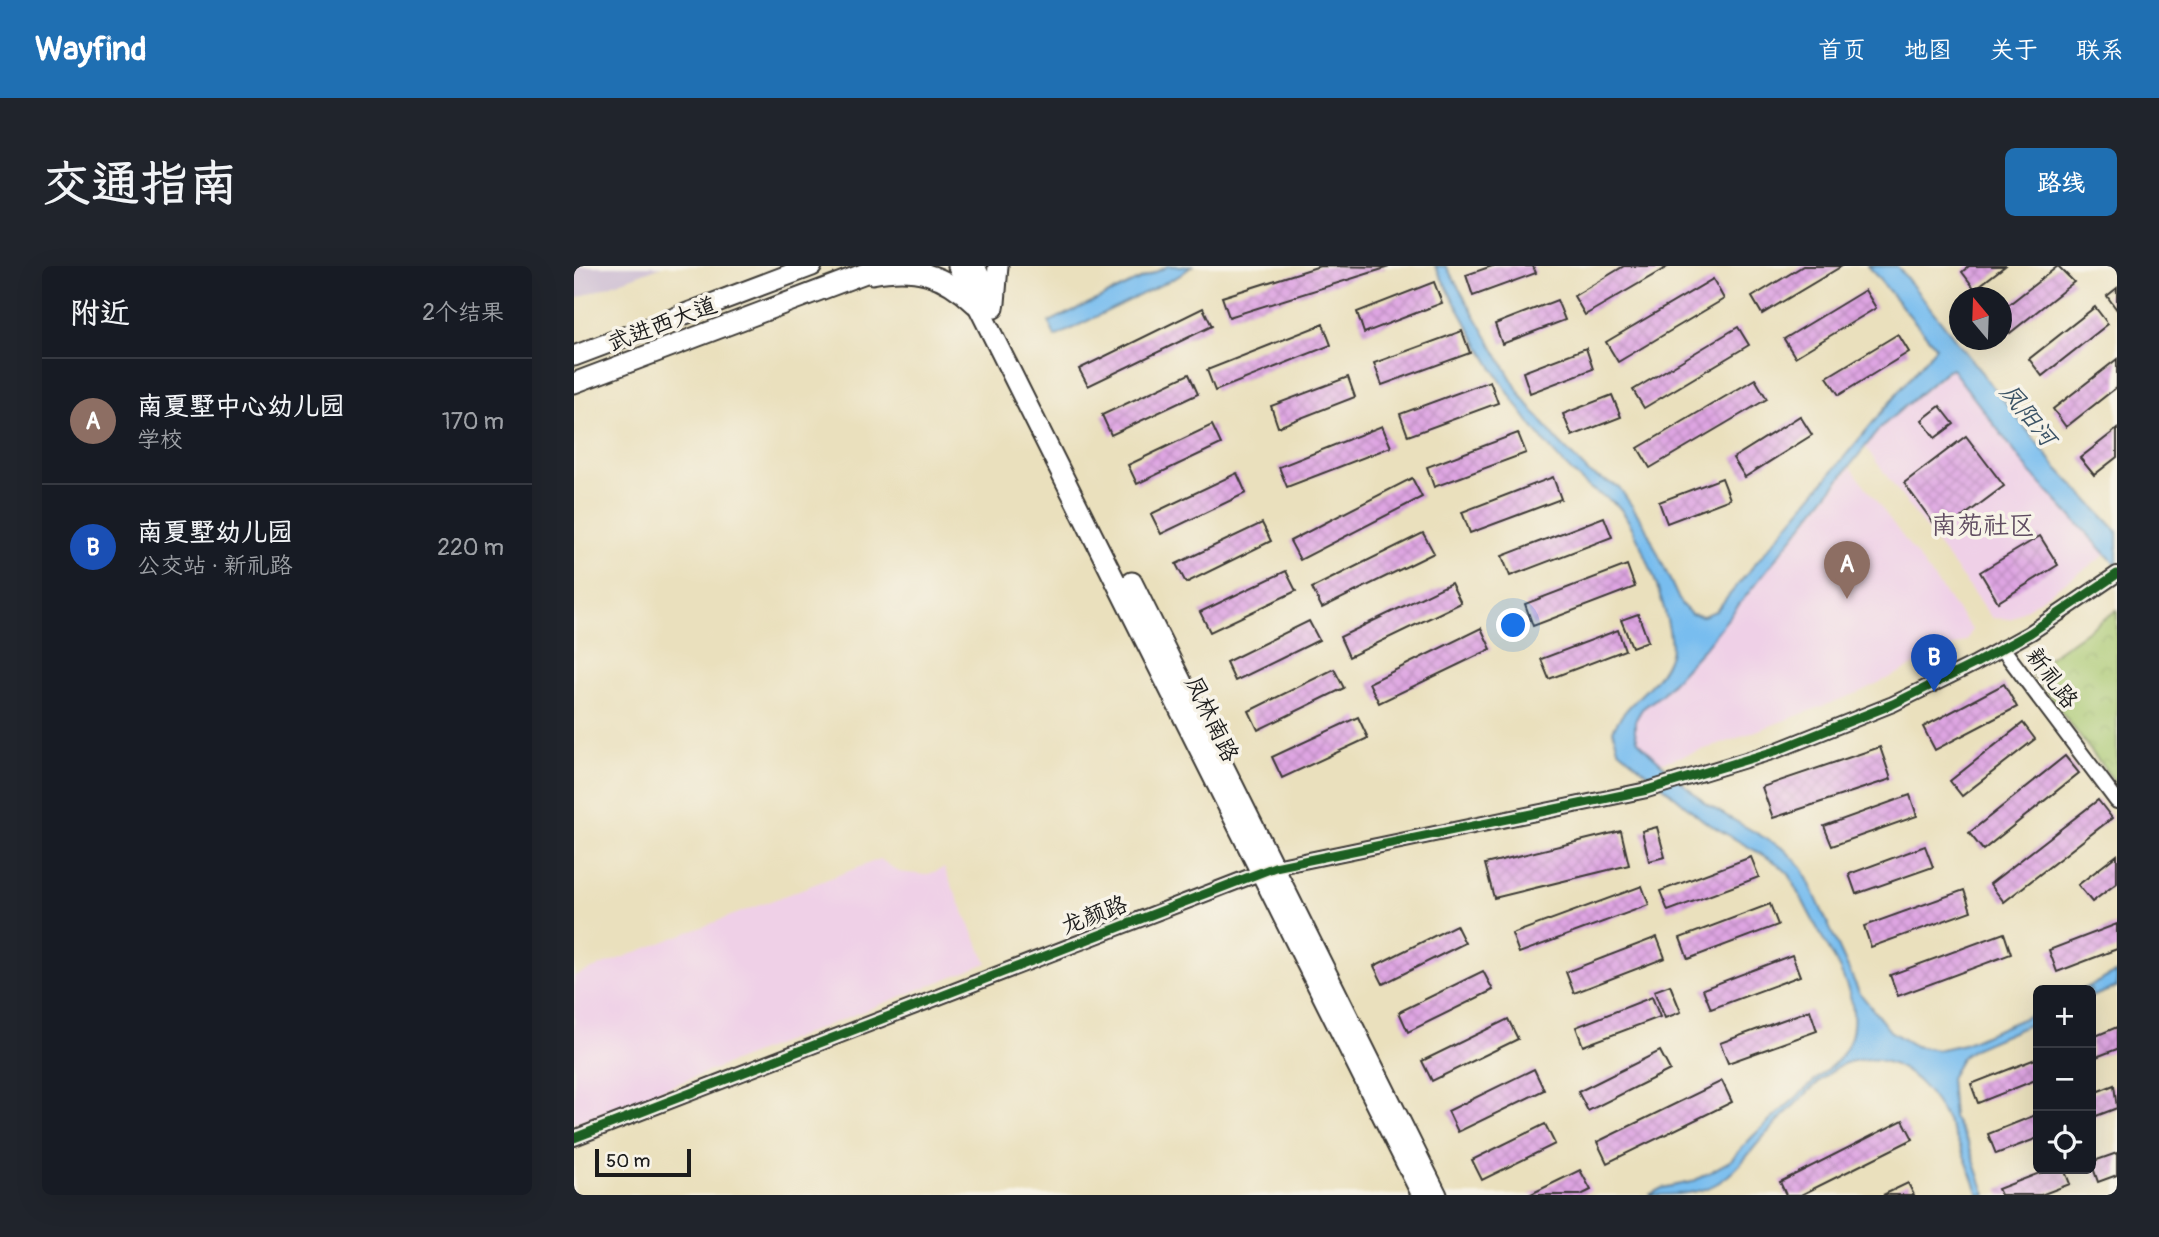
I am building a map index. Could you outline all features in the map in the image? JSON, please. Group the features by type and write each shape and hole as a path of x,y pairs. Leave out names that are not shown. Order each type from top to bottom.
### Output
{"main road":[{"name":"武进西大道","path":"574,383 884,266"},
{"name":"凤林南路","path":"958,266 990,314 1268,869 1437,1195"},
{"name":"凤林南路","path":"975,266 990,314"},
{"path":"850,279 901,269 941,278 990,314 998,266"},
{"name":"武进西大道","path":"574,356 809,267"},
{"name":"凤林南路","path":"1268,869 1422,1195"}],"street":[{"name":"龙颜路","path":"574,1138 1268,869 1647,790 1697,777 1860,718 2002,648 2117,574"},
{"name":"新礼路","path":"2002,648 2117,801"}],"shaded area":[{"path":"574,266 662,266 574,299"},
{"path":"1952,368 2030,472 2107,554 2011,619 1992,618 1866,448 1881,427"},
{"path":"1851,467 1972,630 1967,640 1855,694 1724,743 1660,763 1638,741 1635,732 1635,721 1642,709 1662,694 1705,647"},
{"path":"880,859 899,872 926,875 944,868 987,963 574,1124 574,976"}],"green space":[{"path":"2117,610 2117,785 2030,671"}],"water":[{"path":"1168,266 1192,266 1179,276 1055,337 1049,322"},
{"path":"1435,266 1446,266 1522,397 1557,440 1590,474 1619,487 1644,524 1681,604 1691,614 1703,616 1716,611 1936,347 1868,266 1897,266 1949,332 1949,350 1964,350 2058,469 2117,531 2117,566 2030,472 1952,369 1947,370 1881,427 1705,647 1662,694 1642,709 1635,721 1638,741 1706,804 1784,849 1802,867 1859,992 1890,1031 1915,1046 1937,1050 1964,1044 2033,1014 2033,1023 1973,1049 1962,1057 1950,1078 1953,1117 1968,1143 1986,1195 1979,1195 1960,1147 1933,1098 1915,1078 1894,1065 1870,1059 1843,1064 1827,1075 1774,1125 1738,1167 1716,1184 1692,1192 1649,1195 1662,1188 1692,1182 1730,1161 1753,1136 1839,1059 1853,1029 1850,997 1838,966 1789,874 1778,864 1704,821 1618,749 1613,730 1626,710 1659,675 1670,654 1671,641 1662,600 1635,533 1625,516 1611,500 1593,490 1566,467 1545,443 1480,348"},
{"path":"2117,972 2117,987 2096,995 2096,985 2092,985"}],"building":[{"path":"1320,266 1389,267 1229,317 1222,297"},
{"path":"1492,266 1533,266 1536,273 1473,296 1466,275"},
{"path":"1624,266 1669,266 1585,315 1574,296"},
{"path":"1803,266 1842,266 1762,314 1752,297"},
{"path":"1969,266 2005,266 1978,287 1973,287 1962,272"},
{"path":"2058,266 2074,282 2012,331 2012,302"},
{"path":"1713,279 1724,299 1618,362 1606,342"},
{"path":"1434,282 1442,303 1364,333 1357,312"},
{"path":"2117,288 2117,310 2107,296"},
{"path":"1865,290 1876,308 1795,357 1784,339"},
{"path":"1557,300 1565,320 1502,344 1495,324"},
{"path":"2095,307 2108,324 2042,376 2029,359"},
{"path":"1203,308 1212,326 1088,386 1079,369"},
{"path":"1323,324 1331,345 1215,391 1207,370"},
{"path":"1738,327 1749,345 1644,408 1633,390"},
{"path":"1462,331 1470,353 1382,385 1374,363"},
{"path":"1898,334 1909,352 1839,395 1827,377"},
{"path":"1586,348 1593,369 1530,393 1523,372"},
{"path":"2117,359 2117,387 2066,427 2053,409"},
{"path":"1189,374 1198,394 1111,435 1102,415"},
{"path":"1348,377 1355,397 1278,427 1271,406"},
{"path":"1755,379 1767,399 1650,468 1638,448"},
{"path":"1490,381 1498,403 1408,436 1400,414"},
{"path":"1612,395 1621,417 1572,436 1563,414"},
{"path":"1940,406 1954,424 1935,438 1922,420"},
{"path":"1800,416 1812,435 1745,477 1733,458"},
{"path":"1212,425 1221,444 1137,484 1128,465"},
{"path":"1382,426 1391,447 1287,487 1279,467"},
{"path":"2117,429 2117,457 2094,475 2080,458"},
{"path":"1518,433 1526,453 1434,487 1427,467"},
{"path":"1966,436 2004,486 1941,533 1904,483"},
{"path":"1237,473 1246,493 1161,534 1151,514"},
{"path":"1553,477 1561,499 1470,533 1462,512"},
{"path":"1412,478 1422,497 1300,560 1290,541"},
{"path":"1722,478 1730,499 1667,523 1659,502"},
{"path":"1604,517 1612,537 1510,576 1502,556"},
{"path":"1262,523 1271,541 1186,583 1176,564"},
{"path":"1423,533 1434,553 1322,608 1312,588"},
{"path":"2040,536 2058,565 1998,602 1980,572"},
{"path":"1627,565 1635,587 1533,626 1525,604"},
{"path":"1286,571 1296,591 1210,632 1200,612"},
{"path":"1451,583 1461,603 1349,657 1340,637"},
{"path":"1638,614 1648,641 1632,647 1621,620"},
{"path":"1309,621 1319,640 1235,681 1226,662"},
{"path":"1481,628 1491,649 1379,703 1369,683"},
{"path":"1618,630 1625,650 1549,679 1541,659"},
{"path":"1334,669 1344,688 1258,730 1249,711"},
{"path":"2004,684 2017,707 1935,750 1923,727"},
{"path":"1358,717 1368,738 1282,778 1272,757"},
{"path":"2023,723 2035,739 1962,796 1950,781"},
{"path":"1880,747 1891,779 1773,818 1762,787"},
{"path":"2065,756 2079,773 1983,850 1969,833"},
{"path":"1910,795 1917,816 1832,846 1824,826"},
{"path":"2098,800 2112,818 2004,902 1990,884"},
{"path":"1657,827 1665,857 1649,861 1642,831"},
{"path":"1621,831 1629,865 1494,898 1485,864"},
{"path":"1925,846 1933,867 1856,894 1849,874"},
{"path":"2117,855 2117,883 2092,902 2078,885"},
{"path":"1751,857 1759,877 1668,911 1660,891"},
{"path":"1642,886 1649,905 1519,953 1512,934"},
{"path":"1964,890 1971,911 1871,947 1864,926"},
{"path":"1770,904 1778,925 1688,959 1680,938"},
{"path":"2117,924 2117,949 2057,972 2049,950"},
{"path":"1456,925 1465,943 1383,984 1374,966"},
{"path":"2004,933 2011,954 1898,996 1890,975"},
{"path":"1657,937 1665,958 1574,993 1566,972"},
{"path":"1792,955 1800,976 1711,1009 1703,989"},
{"path":"1483,971 1493,990 1408,1032 1399,1012"},
{"path":"1670,985 1681,1012 1665,1018 1654,991"},
{"path":"1652,997 1660,1017 1583,1046 1576,1027"},
{"path":"1810,1010 1817,1031 1728,1063 1720,1043"},
{"path":"1508,1019 1518,1039 1432,1081 1422,1061"},
{"path":"2117,1027 2117,1049 2096,1057 2096,1036"},
{"path":"1660,1051 1670,1070 1588,1111 1578,1092"},
{"path":"2033,1060 2033,1081 1978,1103 1971,1084"},
{"path":"1534,1069 1544,1090 1458,1132 1448,1111"},
{"path":"1722,1081 1732,1102 1607,1163 1597,1142"},
{"path":"2114,1085 2117,1108 2096,1116 2096,1092"},
{"path":"2033,1116 2033,1140 1996,1154 1988,1134"},
{"path":"1903,1120 1913,1139 1801,1195 1786,1195 1780,1182"},
{"path":"1545,1124 1555,1144 1482,1180 1472,1160"},
{"path":"2117,1153 2117,1175 2098,1182 2096,1160"},
{"path":"1580,1170 1591,1190 1581,1195 1529,1195"},
{"path":"2037,1174 2066,1174 2070,1184 2041,1195 2001,1195 1998,1189"},
{"path":"1908,1183 1914,1195 1883,1195"}],"cycle path":[{"path":"574,1138 1275,867 1647,790 1775,751 1893,704 1974,664 2030,633 2117,574"}],"place":[{"name":"南夏墅中心幼儿园","path":"1847,599"},
{"name":"南夏墅幼儿园","path":"1934,692"}],"district":[{"name":"南苑社区","path":"1983,526"}],"water label":[{"name":"凤阳河","path":"2028,415"}]}
